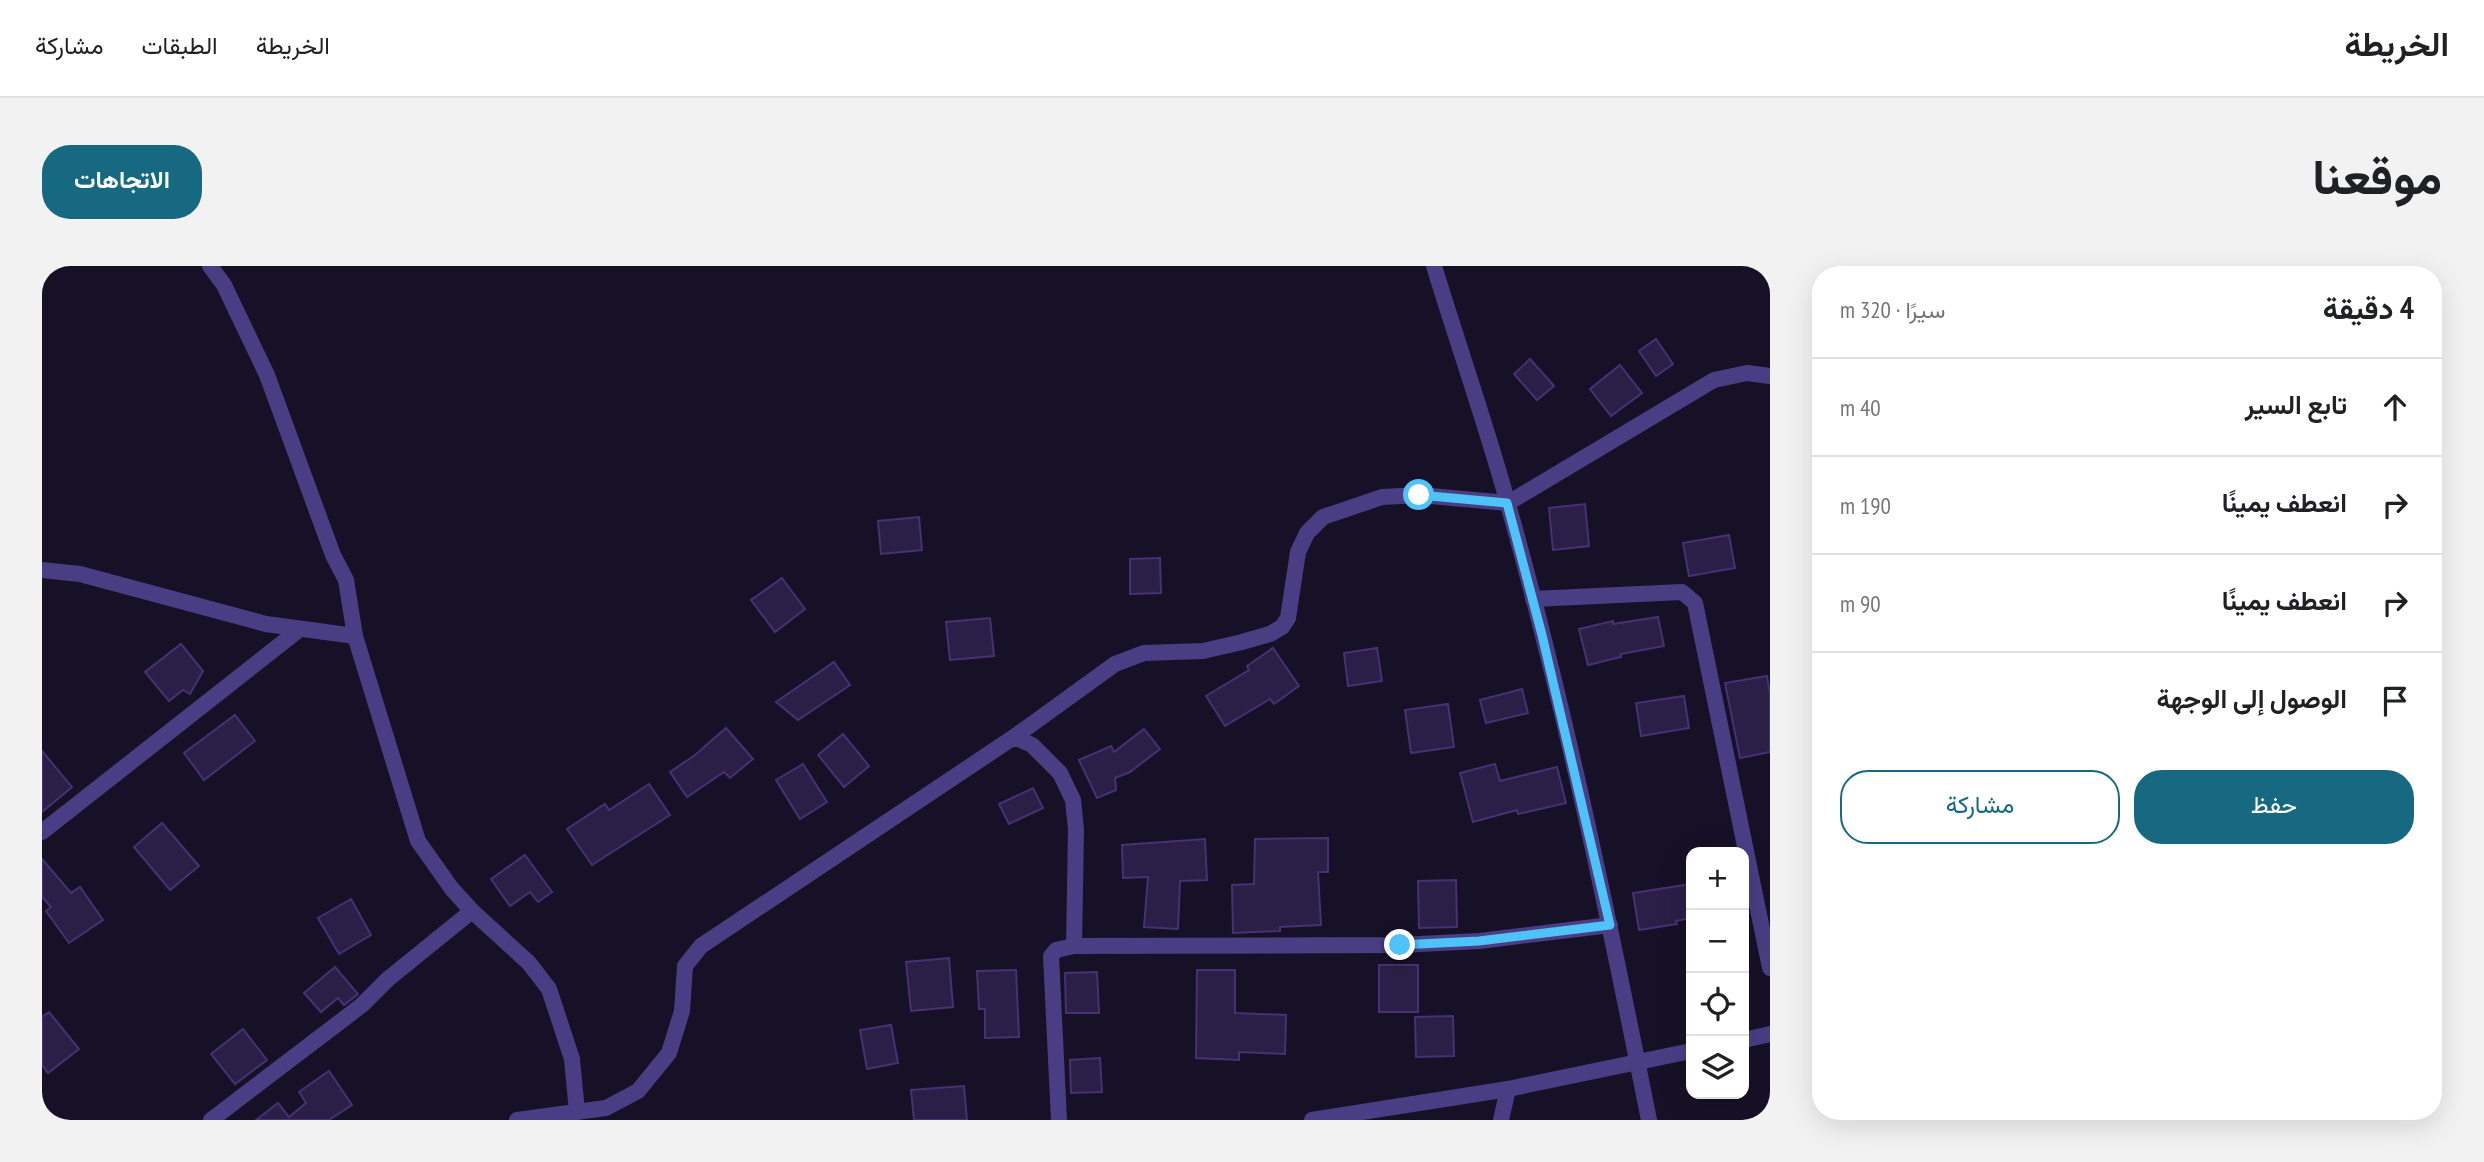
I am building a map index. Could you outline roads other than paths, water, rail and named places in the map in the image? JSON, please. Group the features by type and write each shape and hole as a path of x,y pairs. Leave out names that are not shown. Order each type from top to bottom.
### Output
{"street":[{"path":"210,266 224,285 267,375 333,555 346,580 355,636 418,841 471,911 529,963 549,989 572,1059 577,1112"},
{"path":"1434,266 1507,503 1533,599 1610,925 1649,1120"},
{"path":"517,1120 606,1108 638,1091 669,1054 682,1011 685,966 701,946 1014,737 1115,664 1144,653 1203,651 1270,634 1282,627 1288,618 1298,552 1307,533 1323,517 1382,497 1419,495 1507,503 1714,380 1747,373 1770,376"},
{"path":"42,569 80,573 265,624 355,636"},
{"path":"1533,599 1682,592 1695,603 1770,968"},
{"path":"42,832 300,629"},
{"path":"1014,737 1032,745 1060,773 1073,800 1076,829 1074,946"},
{"path":"211,1120 362,1004 388,978 471,911"},
{"path":"1059,1120 1051,956 1056,950 1074,946 1400,945 1479,941 1610,925"},
{"path":"1749,1039 1770,1034"},
{"path":"1312,1120 1347,1117 1507,1089 1686,1052"},
{"path":"1502,1120 1507,1089"}]}
